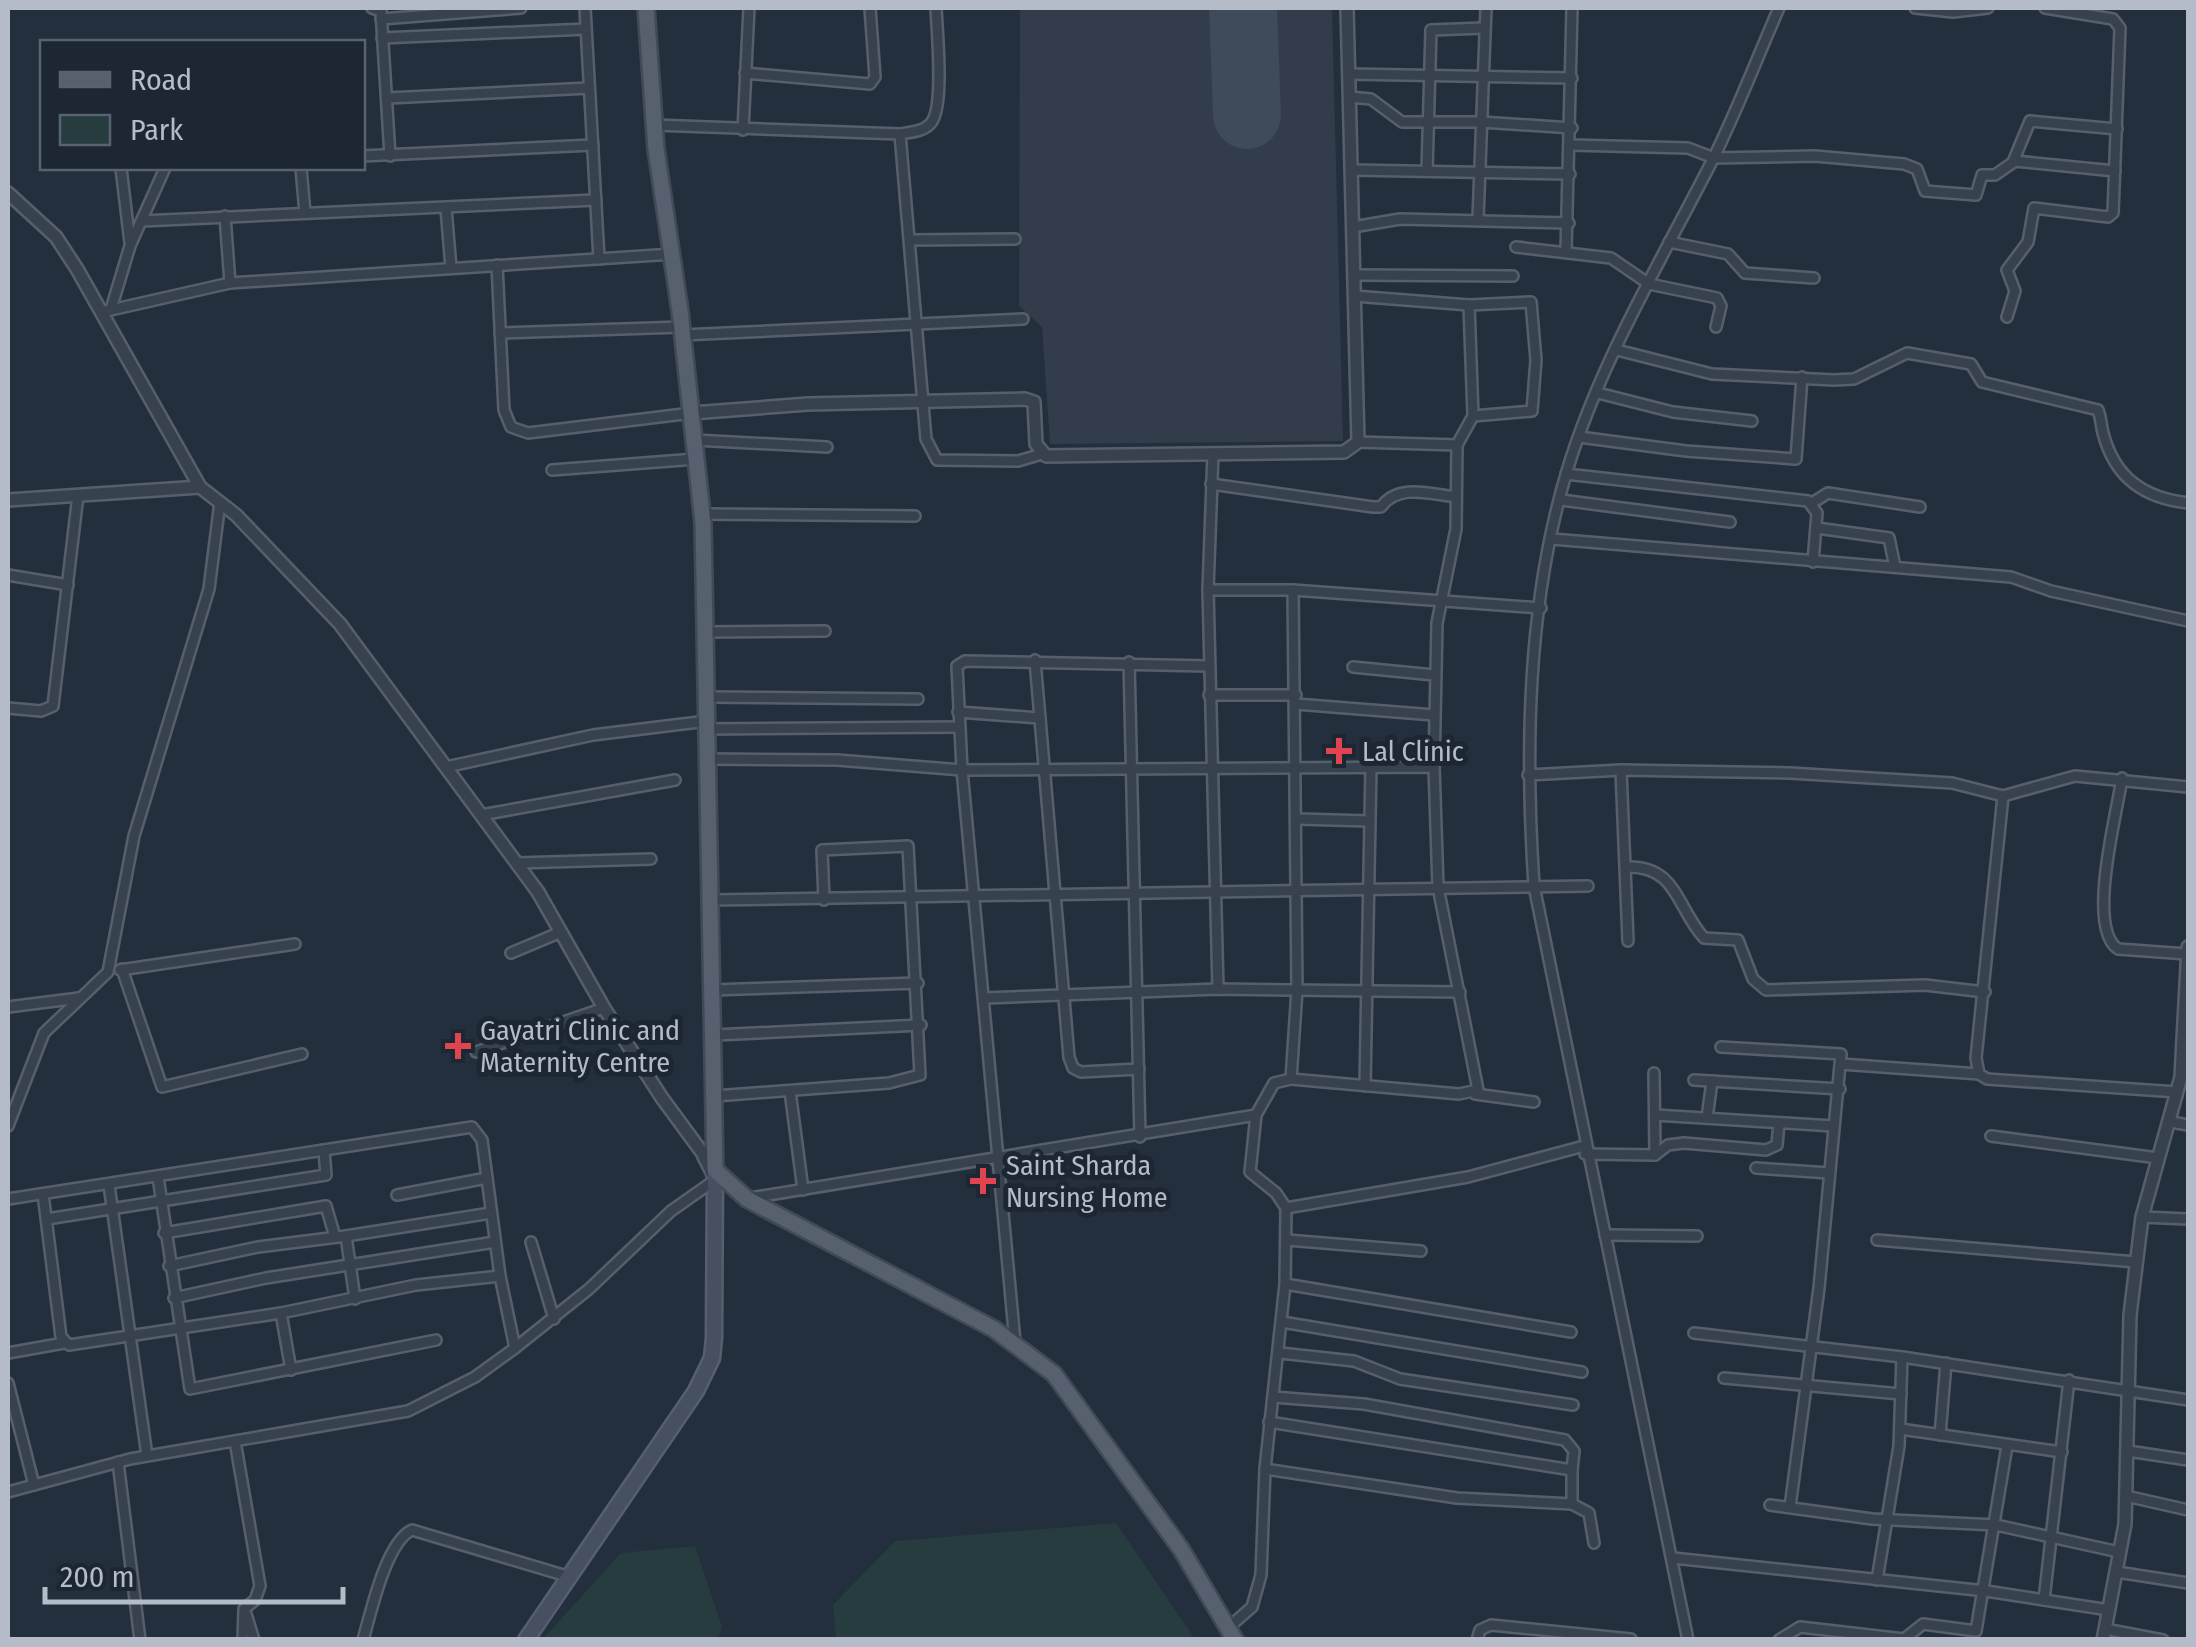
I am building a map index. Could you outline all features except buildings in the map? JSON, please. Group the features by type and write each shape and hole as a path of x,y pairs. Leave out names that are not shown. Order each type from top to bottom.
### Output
{"main road":[{"path":"526,1640 696,1391 712,1358 715,1096 702,514 683,331 654,126 646,8"},
{"path":"715,1175 747,1198 914,1284 1015,1342 1054,1374 1181,1549 1232,1634"}],"street":[{"path":"372,8 381,11 390,156"},
{"path":"381,19 412,12 521,8"},
{"path":"585,8 599,259"},
{"path":"742,130 749,8"},
{"path":"745,73 870,84 876,77 870,8"},
{"path":"654,126 900,134 924,129 934,122 938,104 936,8"},
{"path":"1347,8 1358,442"},
{"path":"1478,219 1486,8"},
{"path":"1566,252 1572,8"},
{"path":"1688,1640 1584,1150 1534,886 1528,775 1540,608 1566,474 1617,350 1714,158 1780,8"},
{"path":"1915,8 1953,12 1988,8"},
{"path":"2006,316 2015,291 2007,270 2028,242 2033,210 2111,216 2118,22 2045,8"},
{"path":"1427,170 1433,28 1484,28"},
{"path":"382,38 586,29"},
{"path":"1349,74 1484,80 1572,78"},
{"path":"388,98 590,88"},
{"path":"1350,97 1371,99 1394,120 1572,128"},
{"path":"1571,146 1688,148 1714,158 1815,156 1904,164 1917,169 1922,187 1929,193 1972,197 1980,176 1996,174 2013,162 2030,120 2117,129"},
{"path":"900,134 920,400 933,459 1018,461 1042,454 1344,452 1358,442 1457,445"},
{"path":"365,156 592,145"},
{"path":"2013,162 2115,171"},
{"path":"120,170 130,246"},
{"path":"107,310 164,170"},
{"path":"301,170 305,213"},
{"path":"1352,170 1570,174"},
{"path":"8,193 56,237 107,310 200,487 220,502 340,624 516,863 604,1008 715,1175 670,1211 554,1319 475,1377 408,1411 147,1456 8,1492"},
{"path":"142,220 596,200"},
{"path":"446,208 450,268"},
{"path":"225,216 230,283"},
{"path":"1353,227 1400,219 1569,223"},
{"path":"910,240 1015,239"},
{"path":"1669,242 1728,254 1745,274 1814,278"},
{"path":"1516,247 1612,258 1649,284 1719,300 1716,327"},
{"path":"107,310 230,283 673,254"},
{"path":"497,265 504,410 511,428 528,433 692,413 920,400 1034,402 1036,444 1042,454"},
{"path":"1354,275 1514,276"},
{"path":"1354,296 1469,305 1531,302 1536,360 1531,412 1473,416"},
{"path":"1469,305 1473,416 1457,445 1456,529 1440,599 1434,675 1434,768 1438,887 1478,1072 1475,1094"},
{"path":"500,333 1023,320"},
{"path":"1617,350 1712,374 1802,378 1854,379 1907,352 1971,364 1982,382 2098,410 2104,437 2132,484 2152,497 2188,503"},
{"path":"1579,437 1686,452 1796,459 1802,378"},
{"path":"1598,393 1673,412 1752,421"},
{"path":"694,440 827,446"},
{"path":"1212,454 1208,666 1218,989"},
{"path":"552,470 696,459"},
{"path":"1566,474 1812,503 1828,493 1920,506"},
{"path":"1212,484 1373,507 1381,507 1391,494 1400,492 1456,497"},
{"path":"8,500 200,487"},
{"path":"8,708 41,711 54,706 78,495"},
{"path":"1561,500 1730,522"},
{"path":"108,972 134,836 209,589 220,502"},
{"path":"1812,503 1817,528 1814,562"},
{"path":"702,514 915,516"},
{"path":"1817,528 1890,538 1895,567"},
{"path":"1552,539 2012,578 2051,591 2188,620"},
{"path":"8,576 68,585"},
{"path":"1208,590 1293,590 1540,608"},
{"path":"1290,1079 1297,990 1298,766 1293,590"},
{"path":"704,632 825,632"},
{"path":"1035,660 1058,893 1063,996 1074,1068 1139,1070"},
{"path":"1015,1342 956,674 965,661 1208,666"},
{"path":"1130,662 1140,1136"},
{"path":"1353,667 1434,675"},
{"path":"1210,695 1296,699 1434,715"},
{"path":"707,697 918,700"},
{"path":"958,712 1040,718"},
{"path":"446,767 593,735 707,725 959,727"},
{"path":"708,759 837,760 962,770 1434,768"},
{"path":"1364,1086 1371,766"},
{"path":"1528,775 1621,770 1952,783 2003,796 2075,776 2188,787"},
{"path":"1621,770 1628,941"},
{"path":"2122,778 2102,902 2106,935 2118,949 2188,951 2178,1092 2142,1217 2136,1262 2130,1315 2126,1496 2117,1572 2104,1634 2163,1640"},
{"path":"481,816 675,780"},
{"path":"1978,1074 2003,796"},
{"path":"1298,819 1368,821"},
{"path":"715,1096 915,1080 922,1065 921,1025 912,855 908,846 822,850 824,900"},
{"path":"516,863 651,860"},
{"path":"1626,867 1649,867 1661,875 1704,938 1738,940 1754,978 1766,990 1925,985 1985,992"},
{"path":"711,900 914,899 1132,890 1588,886"},
{"path":"511,953 561,932"},
{"path":"8,1126 44,1033 108,972 294,944"},
{"path":"122,969 162,1088 302,1054"},
{"path":"713,990 918,983"},
{"path":"984,998 1138,990 1460,992"},
{"path":"8,1007 79,998"},
{"path":"476,1052 604,1008"},
{"path":"714,1035 921,1025"},
{"path":"1721,1047 1841,1054 1790,1507"},
{"path":"1841,1064 2178,1092"},
{"path":"1654,1072 1655,1155"},
{"path":"1232,1634 1258,1592 1269,1422 1280,1353 1286,1208 1276,1192 1250,1172 1256,1115 1274,1083 1290,1079 1534,1102"},
{"path":"1694,1080 1840,1089"},
{"path":"1707,1118 1712,1081"},
{"path":"790,1091 803,1190"},
{"path":"747,1198 1256,1115"},
{"path":"1655,1115 1833,1126"},
{"path":"2171,1122 2188,1126"},
{"path":"1286,1208 1468,1177 1584,1150 1655,1155 1668,1145 1684,1142 1766,1150 1777,1145 1779,1123"},
{"path":"8,1199 472,1127 481,1134 500,1276 515,1348"},
{"path":"1991,1136 2158,1158"},
{"path":"47,1219 326,1175 324,1150"},
{"path":"1756,1168 1829,1174"},
{"path":"158,1177 168,1266 190,1389 436,1340"},
{"path":"397,1195 487,1178"},
{"path":"109,1184 147,1456"},
{"path":"44,1194 64,1343"},
{"path":"164,1233 326,1206 350,1266 355,1299"},
{"path":"168,1266 258,1246 492,1213"},
{"path":"2142,1217 2188,1219"},
{"path":"1604,1235 1697,1236"},
{"path":"1287,1240 1421,1250"},
{"path":"1877,1240 2136,1262"},
{"path":"174,1298 495,1242"},
{"path":"532,1242 554,1319"},
{"path":"8,1353 180,1330 416,1285 500,1276"},
{"path":"1285,1284 1571,1332"},
{"path":"281,1313 291,1370"},
{"path":"1282,1322 1582,1372"},
{"path":"1694,1333 1902,1357 2188,1400"},
{"path":"1280,1353 1354,1361 1400,1379 1573,1405"},
{"path":"1877,1580 1900,1429 1902,1357"},
{"path":"1940,1435 1946,1363"},
{"path":"1724,1378 1900,1394"},
{"path":"2044,1600 2069,1380"},
{"path":"8,1382 34,1485"},
{"path":"1273,1397 1364,1404 1565,1440 1574,1451 1572,1504"},
{"path":"1269,1422 1572,1470"},
{"path":"1900,1429 2062,1452"},
{"path":"235,1441 260,1586 255,1600 244,1609 243,1640"},
{"path":"1779,1640 1790,1630 1904,1639 1923,1624 1972,1632 1979,1627 2007,1446"},
{"path":"2128,1451 2188,1460"},
{"path":"118,1462 135,1639"},
{"path":"1265,1469 1457,1498 1572,1504 1590,1513 1594,1543"},
{"path":"2126,1496 2188,1510"},
{"path":"1770,1505 1889,1520 1996,1525 2053,1534 2119,1552"},
{"path":"363,1640 382,1578 401,1537 412,1530 570,1576"},
{"path":"1673,1558 1986,1591 2109,1610"},
{"path":"2117,1572 2188,1583"},
{"path":"244,1609 254,1640"},
{"path":"1477,1640 1480,1630 1491,1624 1631,1639"}],"shaded area":[{"path":"1020,8 1332,8 1343,441 1050,444 1042,327 1019,306"}],"green space":[{"path":"1116,1523 1195,1639 836,1639 833,1605 895,1541"},
{"path":"695,1546 722,1627 717,1639 543,1639 621,1553"}],"runway":[{"path":"1243,8 1247,115"}],"place":[{"name":"Lal Clinic","path":"1339,751"},
{"name":"Gayatri Clinic and Maternity Centre","path":"458,1046"},
{"name":"Saint Sharda Nursing Home","path":"983,1181"}]}
